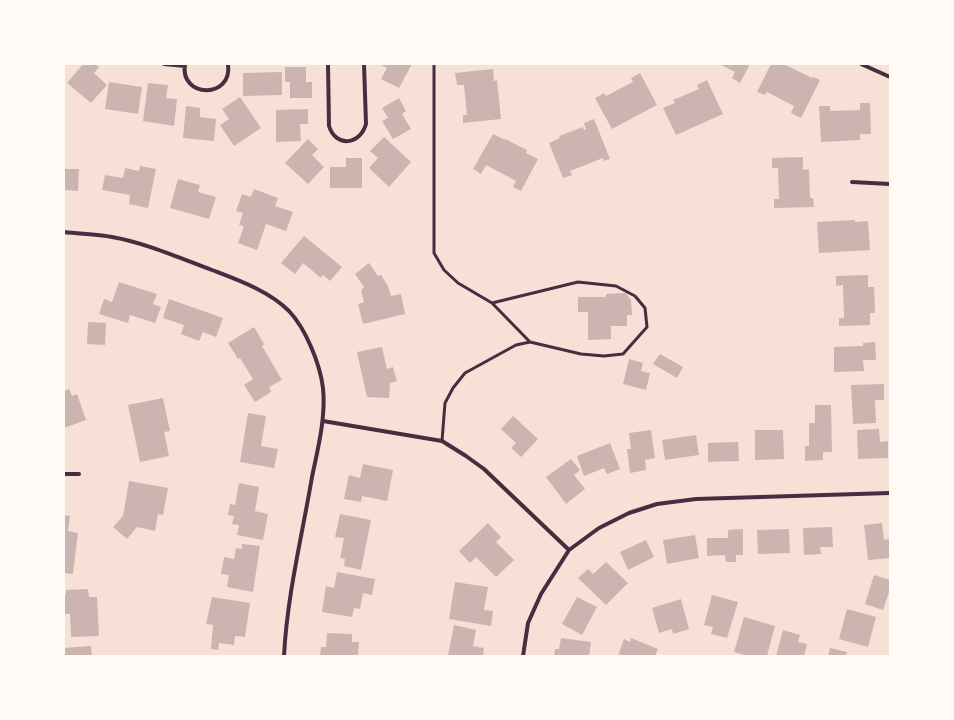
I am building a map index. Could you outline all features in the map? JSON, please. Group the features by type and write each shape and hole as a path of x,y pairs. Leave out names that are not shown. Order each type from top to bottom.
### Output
{"street":[{"path":"164,64 185,65 185,73 192,86 205,91 219,88 224,83 228,76 228,64"},
{"path":"328,64 329,126 334,137 345,141 358,137 364,131 366,124 364,64"},
{"path":"862,64 890,77"},
{"path":"852,182 890,184"},
{"path":"64,232 111,237 135,242 226,275 263,292 289,312 306,335 320,370 323,389 323,421 291,595 284,656"},
{"path":"323,421 442,441 484,469 569,550"},
{"path":"64,474 79,474"},
{"path":"523,656 528,623 541,594 569,550 599,528 629,513 657,504 696,498 890,493"}],"lane":[{"path":"434,64 434,253 444,270 453,278 492,303 530,342"},
{"path":"442,441 445,404 453,388 464,373 516,345 530,342 581,354 604,356 623,354 647,327 645,308 635,296 616,286 578,282 492,303"}],"building":[{"path":"83,64 95,64 99,67 94,73 107,85 91,103 67,83"},
{"path":"412,64 399,88 381,79 387,68 381,65"},
{"path":"719,64 750,64 740,83 732,78 735,72"},
{"path":"771,64 786,65 812,78 813,77 820,80 801,118 791,113 794,106 767,92 765,95 757,92"},
{"path":"285,67 306,67 306,82 312,82 312,98 290,98 290,82 285,82"},
{"path":"493,69 494,81 497,80 501,119 463,123 463,115 467,115 464,85 457,85 455,73"},
{"path":"282,72 282,95 243,96 243,73"},
{"path":"640,73 657,105 612,129 595,98 604,93 606,96 633,82 631,78"},
{"path":"707,80 723,114 676,135 663,108 675,103 673,100 699,89 697,85"},
{"path":"109,82 142,87 138,114 105,109"},
{"path":"148,83 168,85 166,98 177,99 174,126 143,121"},
{"path":"240,97 261,128 234,146 220,125 229,119 222,109"},
{"path":"399,98 406,111 402,114 411,129 393,139 382,121 388,118 382,108"},
{"path":"860,103 870,103 871,134 860,134 860,140 821,142 819,106 830,106 830,111 860,110"},
{"path":"186,106 200,108 200,117 216,119 214,141 183,138"},
{"path":"308,109 308,124 300,124 301,141 276,142 276,110"},
{"path":"594,119 610,159 604,161 603,158 570,171 572,175 563,178 549,143 560,138 559,136 583,127 584,130 586,129 584,123"},
{"path":"493,134 527,150 526,153 538,159 521,191 513,187 516,181 486,165 481,174 473,169"},
{"path":"384,137 411,162 389,187 369,168 378,158 370,151"},
{"path":"308,139 318,149 312,155 324,167 308,184 285,163"},
{"path":"803,157 803,170 809,169 810,198 813,198 814,207 774,208 774,199 779,199 778,168 772,168 772,158"},
{"path":"346,158 362,158 362,188 330,188 330,167 346,167"},
{"path":"140,166 156,169 148,208 129,204 130,195 102,190 105,175 123,178 125,168 139,171"},
{"path":"64,169 79,169 78,191 64,190"},
{"path":"178,179 200,185 198,192 216,197 209,219 170,208"},
{"path":"254,189 278,198 275,206 293,212 286,231 266,224 257,250 238,243 244,226 239,225 243,213 236,211 242,194 251,197"},
{"path":"855,220 855,222 868,221 870,250 819,253 817,222"},
{"path":"304,236 342,267 330,281 323,275 321,278 303,263 295,274 281,263"},
{"path":"369,263 378,276 381,275 388,286 391,296 401,294 405,314 363,324 358,304 364,302 361,291 364,287 355,274"},
{"path":"868,275 868,287 874,287 875,313 870,313 870,325 839,326 839,318 844,318 843,285 836,286 836,276"},
{"path":"119,282 157,294 153,304 161,307 155,323 130,315 128,323 99,314 104,299 112,302"},
{"path":"626,293 631,300 632,315 627,315 627,326 611,326 611,339 588,340 588,312 578,312 578,297 606,297 606,294"},
{"path":"169,299 223,318 216,337 203,332 199,341 181,334 184,325 163,318"},
{"path":"88,322 106,323 105,345 87,344"},
{"path":"254,327 264,344 262,346 282,380 269,387 271,392 255,402 244,385 253,379 240,358 238,359 228,343"},
{"path":"875,342 876,360 863,360 864,371 834,372 834,347 863,346 863,343"},
{"path":"382,347 387,369 393,367 397,381 390,383 389,398 367,397 357,352"},
{"path":"660,354 683,367 677,378 653,364"},
{"path":"629,359 643,363 641,371 650,373 646,390 623,384"},
{"path":"884,384 884,400 875,400 876,423 853,424 851,385"},
{"path":"69,389 72,396 77,394 86,420 64,428 64,391"},
{"path":"163,398 170,431 164,432 169,456 140,462 128,405"},
{"path":"815,405 831,405 832,452 823,452 823,460 805,461 805,446 809,446 809,423 815,423"},
{"path":"248,413 266,416 261,446 278,449 274,468 240,462"},
{"path":"513,416 538,439 521,457 511,448 516,443 501,429"},
{"path":"879,429 880,442 888,441 888,458 858,459 857,430"},
{"path":"651,430 655,458 645,460 646,470 630,473 627,449 631,449 629,433"},
{"path":"755,430 783,430 784,459 755,460"},
{"path":"696,435 699,455 665,460 662,440"},
{"path":"738,442 739,461 708,462 708,443"},
{"path":"610,443 620,469 607,474 604,468 584,476 577,456"},
{"path":"571,459 580,470 574,475 585,489 566,504 546,477"},
{"path":"363,464 393,470 387,501 362,496 361,502 344,499 349,475 360,478"},
{"path":"129,481 168,488 163,515 158,514 155,531 137,527 127,539 113,527 123,516"},
{"path":"239,483 259,487 255,511 268,514 263,540 237,535 239,525 232,524 234,516 228,515 230,504 235,505"},
{"path":"340,514 371,520 361,570 344,566 345,559 340,558 344,538 335,537"},
{"path":"64,515 70,516 68,531 78,533 73,574 64,573"},
{"path":"488,523 501,537 496,542 514,560 496,577 476,557 470,563 459,551"},
{"path":"882,523 884,540 890,539 890,558 868,560 864,525"},
{"path":"832,527 833,547 820,547 821,554 804,555 803,528"},
{"path":"743,529 743,555 736,555 736,562 726,562 725,555 707,556 707,538 728,538 728,530"},
{"path":"789,529 790,553 758,554 757,530"},
{"path":"695,535 699,558 667,564 663,540"},
{"path":"646,540 654,557 628,570 620,552"},
{"path":"242,544 260,546 253,592 227,587 229,575 221,574 224,557 234,559 236,548 242,549"},
{"path":"606,562 628,583 606,605 578,578 588,569 593,574"},
{"path":"337,572 375,579 372,595 363,593 360,609 354,608 352,617 322,612 326,586 334,588"},
{"path":"874,575 890,580 890,589 883,610 865,604"},
{"path":"455,582 488,587 484,610 493,611 491,626 449,619"},
{"path":"88,589 89,597 97,597 99,636 71,637 70,614 64,614 64,595 66,595 66,590"},
{"path":"712,595 738,602 727,638 711,634 713,627 704,625"},
{"path":"212,597 250,603 245,637 235,636 234,645 219,643 218,650 211,649 213,625 206,624"},
{"path":"577,597 597,607 582,635 562,624"},
{"path":"681,599 689,629 673,634 672,629 659,633 652,608"},
{"path":"847,609 876,617 868,647 839,639"},
{"path":"744,617 775,626 767,656 748,656 734,652"},
{"path":"454,625 476,630 473,646 484,648 483,656 448,655"},
{"path":"783,630 800,635 798,642 807,644 804,656 776,656"},
{"path":"327,633 352,634 352,642 359,642 358,656 320,656 321,647 326,647"},
{"path":"561,638 591,642 589,656 554,656 555,649 559,649"},
{"path":"631,638 658,649 655,656 618,656 624,639 630,642"},
{"path":"91,646 92,656 64,656 64,648"},
{"path":"830,648 847,652 846,656 828,656"}]}
